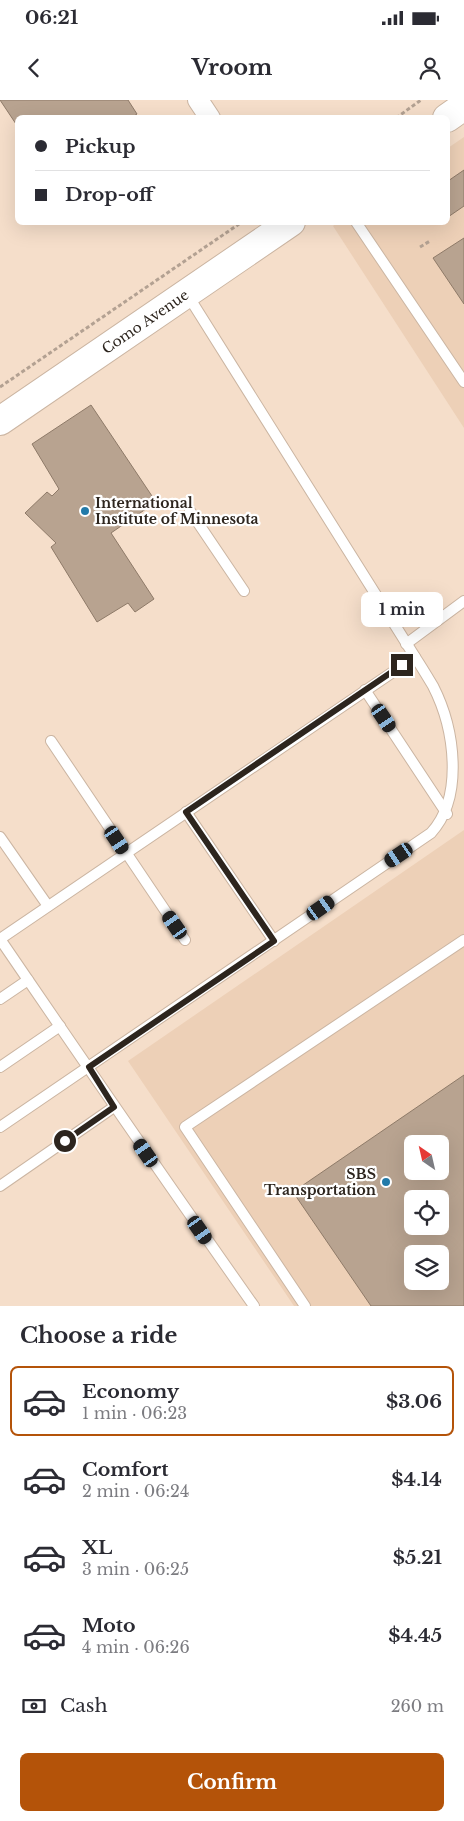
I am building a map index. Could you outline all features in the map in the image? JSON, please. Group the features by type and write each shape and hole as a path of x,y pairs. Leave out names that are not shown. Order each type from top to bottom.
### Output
{"main road":[{"path":"450,116 464,106"},
{"name":"Como Avenue","path":"0,421 285,225"}],"street":[{"path":"198,100 208,115"}],"lane":[{"path":"358,225 464,382"},
{"path":"0,1127 431,833 440,825 453,799 456,777 454,744 436,693 186,293"},
{"path":"190,511 244,591"},
{"path":"406,644 464,601"},
{"path":"254,1306 114,1107 89,1067 0,939 415,657"},
{"path":"365,690 447,814"},
{"path":"51,741 185,940"},
{"path":"186,812 274,941"},
{"path":"0,837 48,906"},
{"path":"305,1306 185,1127 464,940"},
{"path":"0,999 28,980"},
{"path":"0,1067 60,1026"},
{"path":"0,1186 114,1107"}],"path":[{"path":"400,115 421,100"},
{"path":"0,387 238,225"},
{"path":"420,247 430,241"}],"shaded area":[{"path":"464,137 464,428 333,226 450,225 450,147"},
{"path":"464,830 464,1306 294,1306 128,1061"}],"building":[{"path":"0,100 128,100 137,114 15,115 15,122"},
{"path":"464,170 464,206 450,216 450,180"},
{"path":"464,238 464,304 433,258"},
{"name":"International Institute of Minnesota","path":"91,405 156,502 111,533 154,599 135,612 128,603 97,622 51,547 56,543 25,513 47,492 52,496 59,489 32,444"},
{"name":"SBS Transportation","path":"464,1075 464,1306 371,1306 293,1192"}],"place":[{"name":"International Institute of Minnesota","path":"85,511"},
{"name":"SBS Transportation","path":"386,1182"}],"route":[{"path":"65,1141 114,1107 89,1067 274,941 186,812 402,665"}]}
